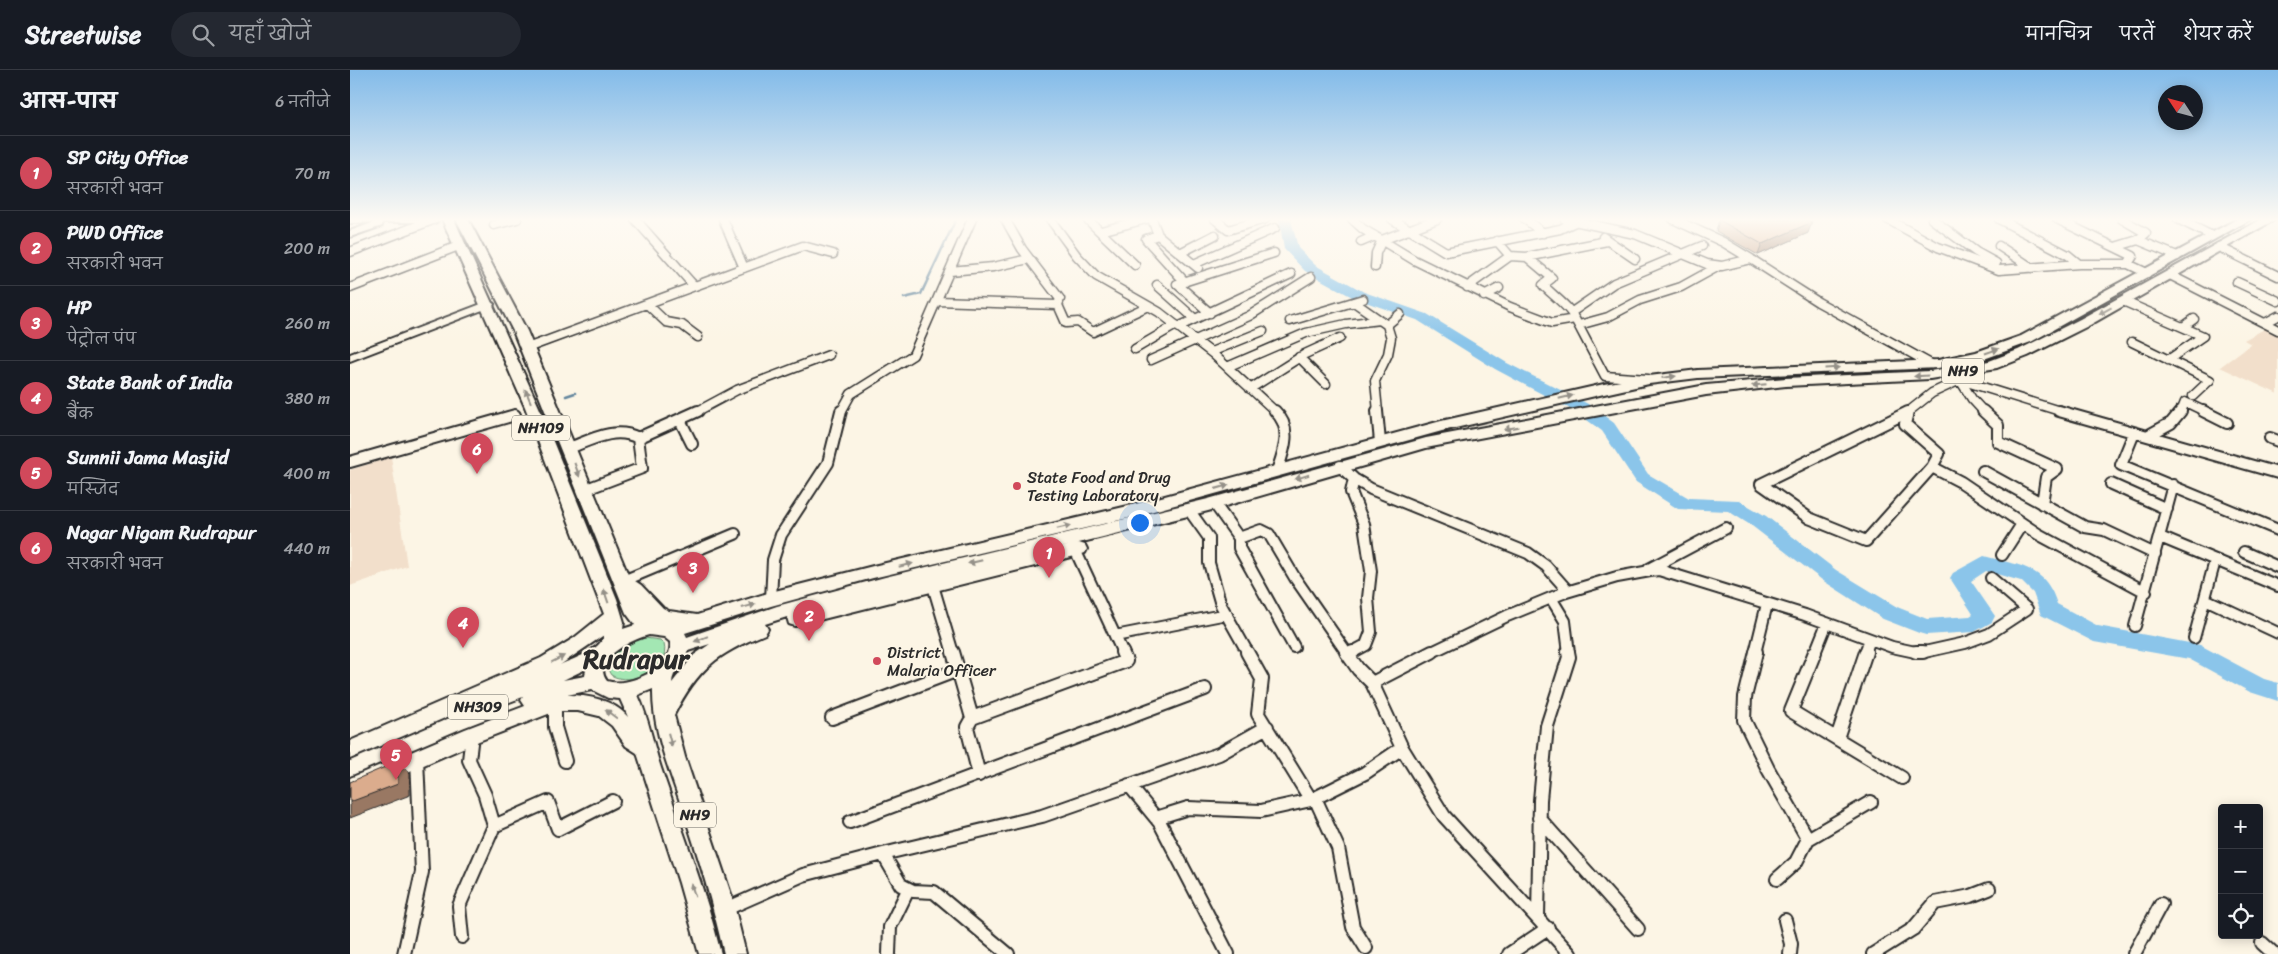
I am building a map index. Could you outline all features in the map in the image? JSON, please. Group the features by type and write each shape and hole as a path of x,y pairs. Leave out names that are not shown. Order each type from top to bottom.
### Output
{"highway":[{"name":"NH109","path":"468,260 489,304 552,453 587,544 615,622 608,647"},
{"name":"NH109","path":"484,260 520,331 635,612 649,628"},
{"name":"NH9","path":"1217,508 1244,504 1254,491 1337,461 1380,442 1604,388 1698,374 1936,369 2026,339 2169,260"},
{"name":"NH9","path":"608,647 635,631 649,628 669,631 695,621 771,599 882,570 1128,512 1277,471 1706,390 1992,365 2023,354 2170,275 2191,260"},
{"path":"489,304 504,299"},
{"path":"502,336 520,331"},
{"path":"552,453 569,448"},
{"path":"680,647 738,625 777,613 932,579 1217,508"},
{"path":"587,544 603,537"},
{"path":"664,716 681,681 696,663 724,642 765,627 932,579"},
{"path":"623,581 634,587 653,610 663,617 695,621"},
{"path":"350,750 483,699 564,656 597,632 613,616"},
{"path":"608,647 594,665 593,675 596,682 605,689 624,691 645,686 662,675 678,658 680,647 678,638 669,631"},
{"name":"NH309","path":"350,760 483,699 566,671 608,647"},
{"name":"NH9","path":"662,675 660,697 670,740 726,909 735,954"},
{"name":"NH309","path":"350,776 472,730 563,688 596,682"},
{"name":"NH9","path":"624,691 636,708 645,748 702,920 710,954"},
{"path":"350,788 417,759 472,730 555,703 578,703 604,708 619,720 633,740 645,748"},
{"path":"702,920 726,909"}],"street":[{"path":"350,288 422,260"},
{"path":"672,260 694,286"},
{"path":"741,260 744,268"},
{"path":"527,348 765,260"},
{"path":"771,599 774,560 781,536 828,463 840,411 851,394 913,355 954,260"},
{"path":"950,271 993,267 1023,260"},
{"path":"1030,260 1043,274 1060,299 1058,305 1066,323 1078,322 1093,332 1148,306"},
{"path":"1081,260 1096,276 1148,306 1195,340 1281,417 1287,443 1277,471"},
{"path":"1130,260 1135,265"},
{"path":"1165,260 1185,282"},
{"path":"1189,260 1207,275"},
{"path":"1194,264 1202,260"},
{"path":"1210,313 1177,284 1252,260"},
{"path":"1375,267 1376,260"},
{"path":"1418,260 1484,296 1554,324 1575,319 1608,317 1640,300 1681,288 1719,266 1745,260"},
{"path":"1467,287 1504,260"},
{"path":"1531,260 1552,278 1543,284 1575,319 1605,376 1649,380"},
{"path":"1575,319 1614,283 1670,260"},
{"path":"1699,260 1719,266"},
{"path":"1753,260 1818,302 1936,369 1960,380 2100,424 2149,435 2278,473"},
{"path":"1973,260 1999,270 2080,264 2128,264 2147,273"},
{"path":"1991,260 2008,270"},
{"path":"2020,260 2032,268"},
{"path":"2075,260 2080,264"},
{"path":"2128,264 2131,260"},
{"path":"2249,260 2278,276"},
{"path":"1135,349 1177,326 1210,313 1291,274"},
{"path":"2170,275 2278,330"},
{"path":"1151,360 1249,316 1311,277"},
{"path":"2237,282 2278,301"},
{"path":"1157,285 1195,319"},
{"path":"1484,296 1499,288"},
{"path":"938,300 1058,305"},
{"path":"1290,320 1359,301 1384,322 1391,338 1388,354 1375,381 1380,442"},
{"path":"2123,301 2203,336 2168,360"},
{"path":"350,358 489,304"},
{"path":"647,304 666,322 682,325 698,337"},
{"path":"1227,367 1306,333 1346,324 1384,322 1400,314"},
{"path":"2265,323 2278,316"},
{"path":"2183,327 2194,319"},
{"path":"1210,352 1263,331"},
{"path":"1250,389 1325,342 1340,338"},
{"path":"2132,342 2210,380 2193,396"},
{"path":"638,438 680,420 737,390 829,355"},
{"path":"1299,357 1326,384"},
{"path":"1908,412 1905,424 1939,454 1932,467 1866,541 1809,518 1761,484 1908,412 1932,393 1960,380"},
{"path":"1960,380 1966,392 1976,404 1998,425 1998,442 2057,469 2046,477 2042,504"},
{"path":"2149,435 2169,426 2183,410 2185,402 2227,422"},
{"path":"350,462 515,415"},
{"path":"680,420 692,444"},
{"path":"569,448 620,432 630,432 638,438 642,468 584,490"},
{"path":"2134,433 2122,465 2278,530"},
{"path":"1337,461 1354,479 1370,489 1528,553 1546,566 1568,592"},
{"path":"1932,467 1960,482 2022,524 2146,592"},
{"path":"1983,471 2085,527 2104,530 2155,554"},
{"path":"1348,655 1366,645 1371,632 1368,598 1371,571 1364,524 1351,492 1354,479"},
{"path":"2111,484 2167,509"},
{"path":"2135,626 2146,592 2173,485"},
{"path":"1217,508 1239,538 1239,548 1294,648"},
{"path":"1193,514 1209,538 1209,563 1221,605 1262,679 1258,714 1313,799 1338,848 1353,927 1366,948"},
{"path":"2002,555 2022,524"},
{"path":"1646,570 1726,528"},
{"path":"1239,538 1261,530 1269,534 1295,578 1348,655 1358,669 1372,683 1402,748 1444,816 1568,951 1580,954"},
{"path":"623,581 734,534"},
{"path":"2160,537 2278,586"},
{"path":"979,776 967,727 972,718 1126,661 1073,545"},
{"path":"2244,552 2278,567"},
{"path":"2194,638 2215,561"},
{"path":"1372,683 1522,608 1638,570 1658,570 1827,623 1892,647 1920,653 1965,643 1989,634 2027,609 1991,578"},
{"path":"932,579 972,718"},
{"path":"1509,954 1543,923 1539,818 1547,726 1569,657 1565,621 1551,598"},
{"path":"2205,599 2278,634"},
{"path":"1768,604 1745,697 1744,720 1768,768 1808,839"},
{"path":"1115,636 1227,614"},
{"path":"1827,623 1791,711 1902,778"},
{"path":"1837,738 1870,639"},
{"path":"832,718 958,670"},
{"path":"850,822 979,776 1205,689"},
{"path":"555,703 555,727 565,761"},
{"path":"726,909 803,875 1042,816 1219,754 1267,726"},
{"path":"462,937 460,906 494,826 485,795 469,760 472,730"},
{"path":"1156,818 1188,808 1261,811 1313,799 1365,773 1402,748"},
{"path":"404,954 422,872 417,759"},
{"path":"1129,785 1156,818 1194,886 1228,954"},
{"path":"494,826 548,802 558,828 613,801"},
{"path":"1777,879 1796,862 1808,839 1872,802"},
{"path":"1539,818 1638,929"},
{"path":"883,854 901,886 912,892 934,892 1008,954"},
{"path":"1873,954 1913,929 1935,902 1971,896 1989,889"},
{"path":"889,954 890,927 908,890"},
{"path":"2134,954 2161,904"},
{"path":"1785,920 1791,944 1790,954"},
{"path":"2262,943 2274,954"}],"shaded area":[{"path":"2268,327 2278,332 2278,394 2220,367 2251,344 2244,340"},
{"path":"391,457 407,566 350,586 350,470"}],"green space":[{"path":"645,638 660,640 664,644 665,653 661,662 647,674 638,677 628,679 611,675 608,670 609,663 616,652 632,642"}],"building":[{"path":"397,762 398,784 350,802 350,782"}],"waterway":[{"path":"904,298 921,294 937,260"},
{"path":"1302,260 1310,268 1359,295 1422,317 1501,366 1582,408 1608,427 1642,478 1685,504 1731,505 1759,521 1829,575 1890,613 1926,627 1974,624 1985,616 1960,578 1984,563 2028,576 2042,589 2048,609 2094,634 2193,651 2258,686 2278,692"},
{"path":"566,396 575,393"}],"place":[{"name":"Nagar Nigam Rudrapur","path":"477,474"},
{"name":"State Food and Drug Testing Laboratory","path":"1017,486"},
{"name":"SP City Office","path":"1049,578"},
{"name":"HP","path":"693,593"},
{"name":"PWD Office","path":"809,641"},
{"name":"State Bank of India","path":"463,648"},
{"name":"District Malaria Officer","path":"877,661"},
{"name":"Sunnii Jama Masjid","path":"396,780"}],"district":[{"name":"Rudrapur","path":"636,659"}]}
